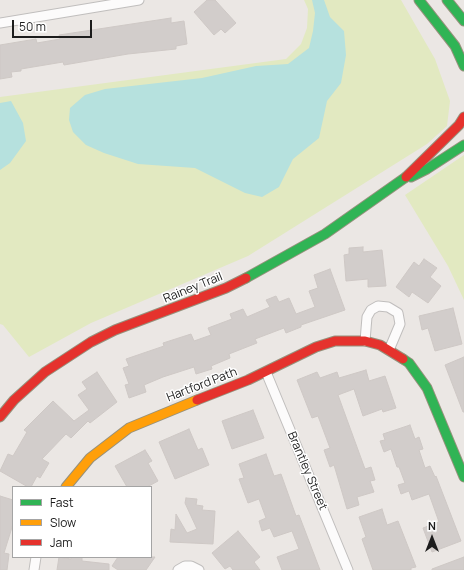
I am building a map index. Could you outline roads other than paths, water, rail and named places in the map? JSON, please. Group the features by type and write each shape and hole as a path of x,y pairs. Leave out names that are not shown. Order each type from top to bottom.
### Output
{"street":[{"path":"0,23 139,0"},
{"path":"419,0 455,46 464,66"},
{"path":"447,0 464,21"},
{"name":"Rainey Trail","path":"400,182 459,125 464,117"},
{"name":"Rainey Trail","path":"0,417 30,385 75,351 115,330 200,299 265,268 325,234 400,182 427,169 464,145"},
{"path":"365,341 367,317 371,310 378,306 388,307 398,313 400,324 389,350"},
{"name":"Hartford Path","path":"67,486 90,458 129,428 266,372 316,347 335,341 365,341 389,350 409,363 426,388 464,477"},
{"name":"Brantley Street","path":"266,372 348,570"},
{"path":"34,570 36,558"},
{"path":"178,570 185,566 190,566 199,570"}],"water":[{"path":"312,0 324,0 330,17 344,31 346,55 341,83 327,101 319,138 293,159 279,187 262,197 245,193 195,168 138,164 104,153 86,145 73,132 69,120 70,108 85,95 105,89 202,78 256,66 288,64 309,48 315,13"},
{"path":"11,101 23,123 26,141 10,163 0,170 0,103"}]}
